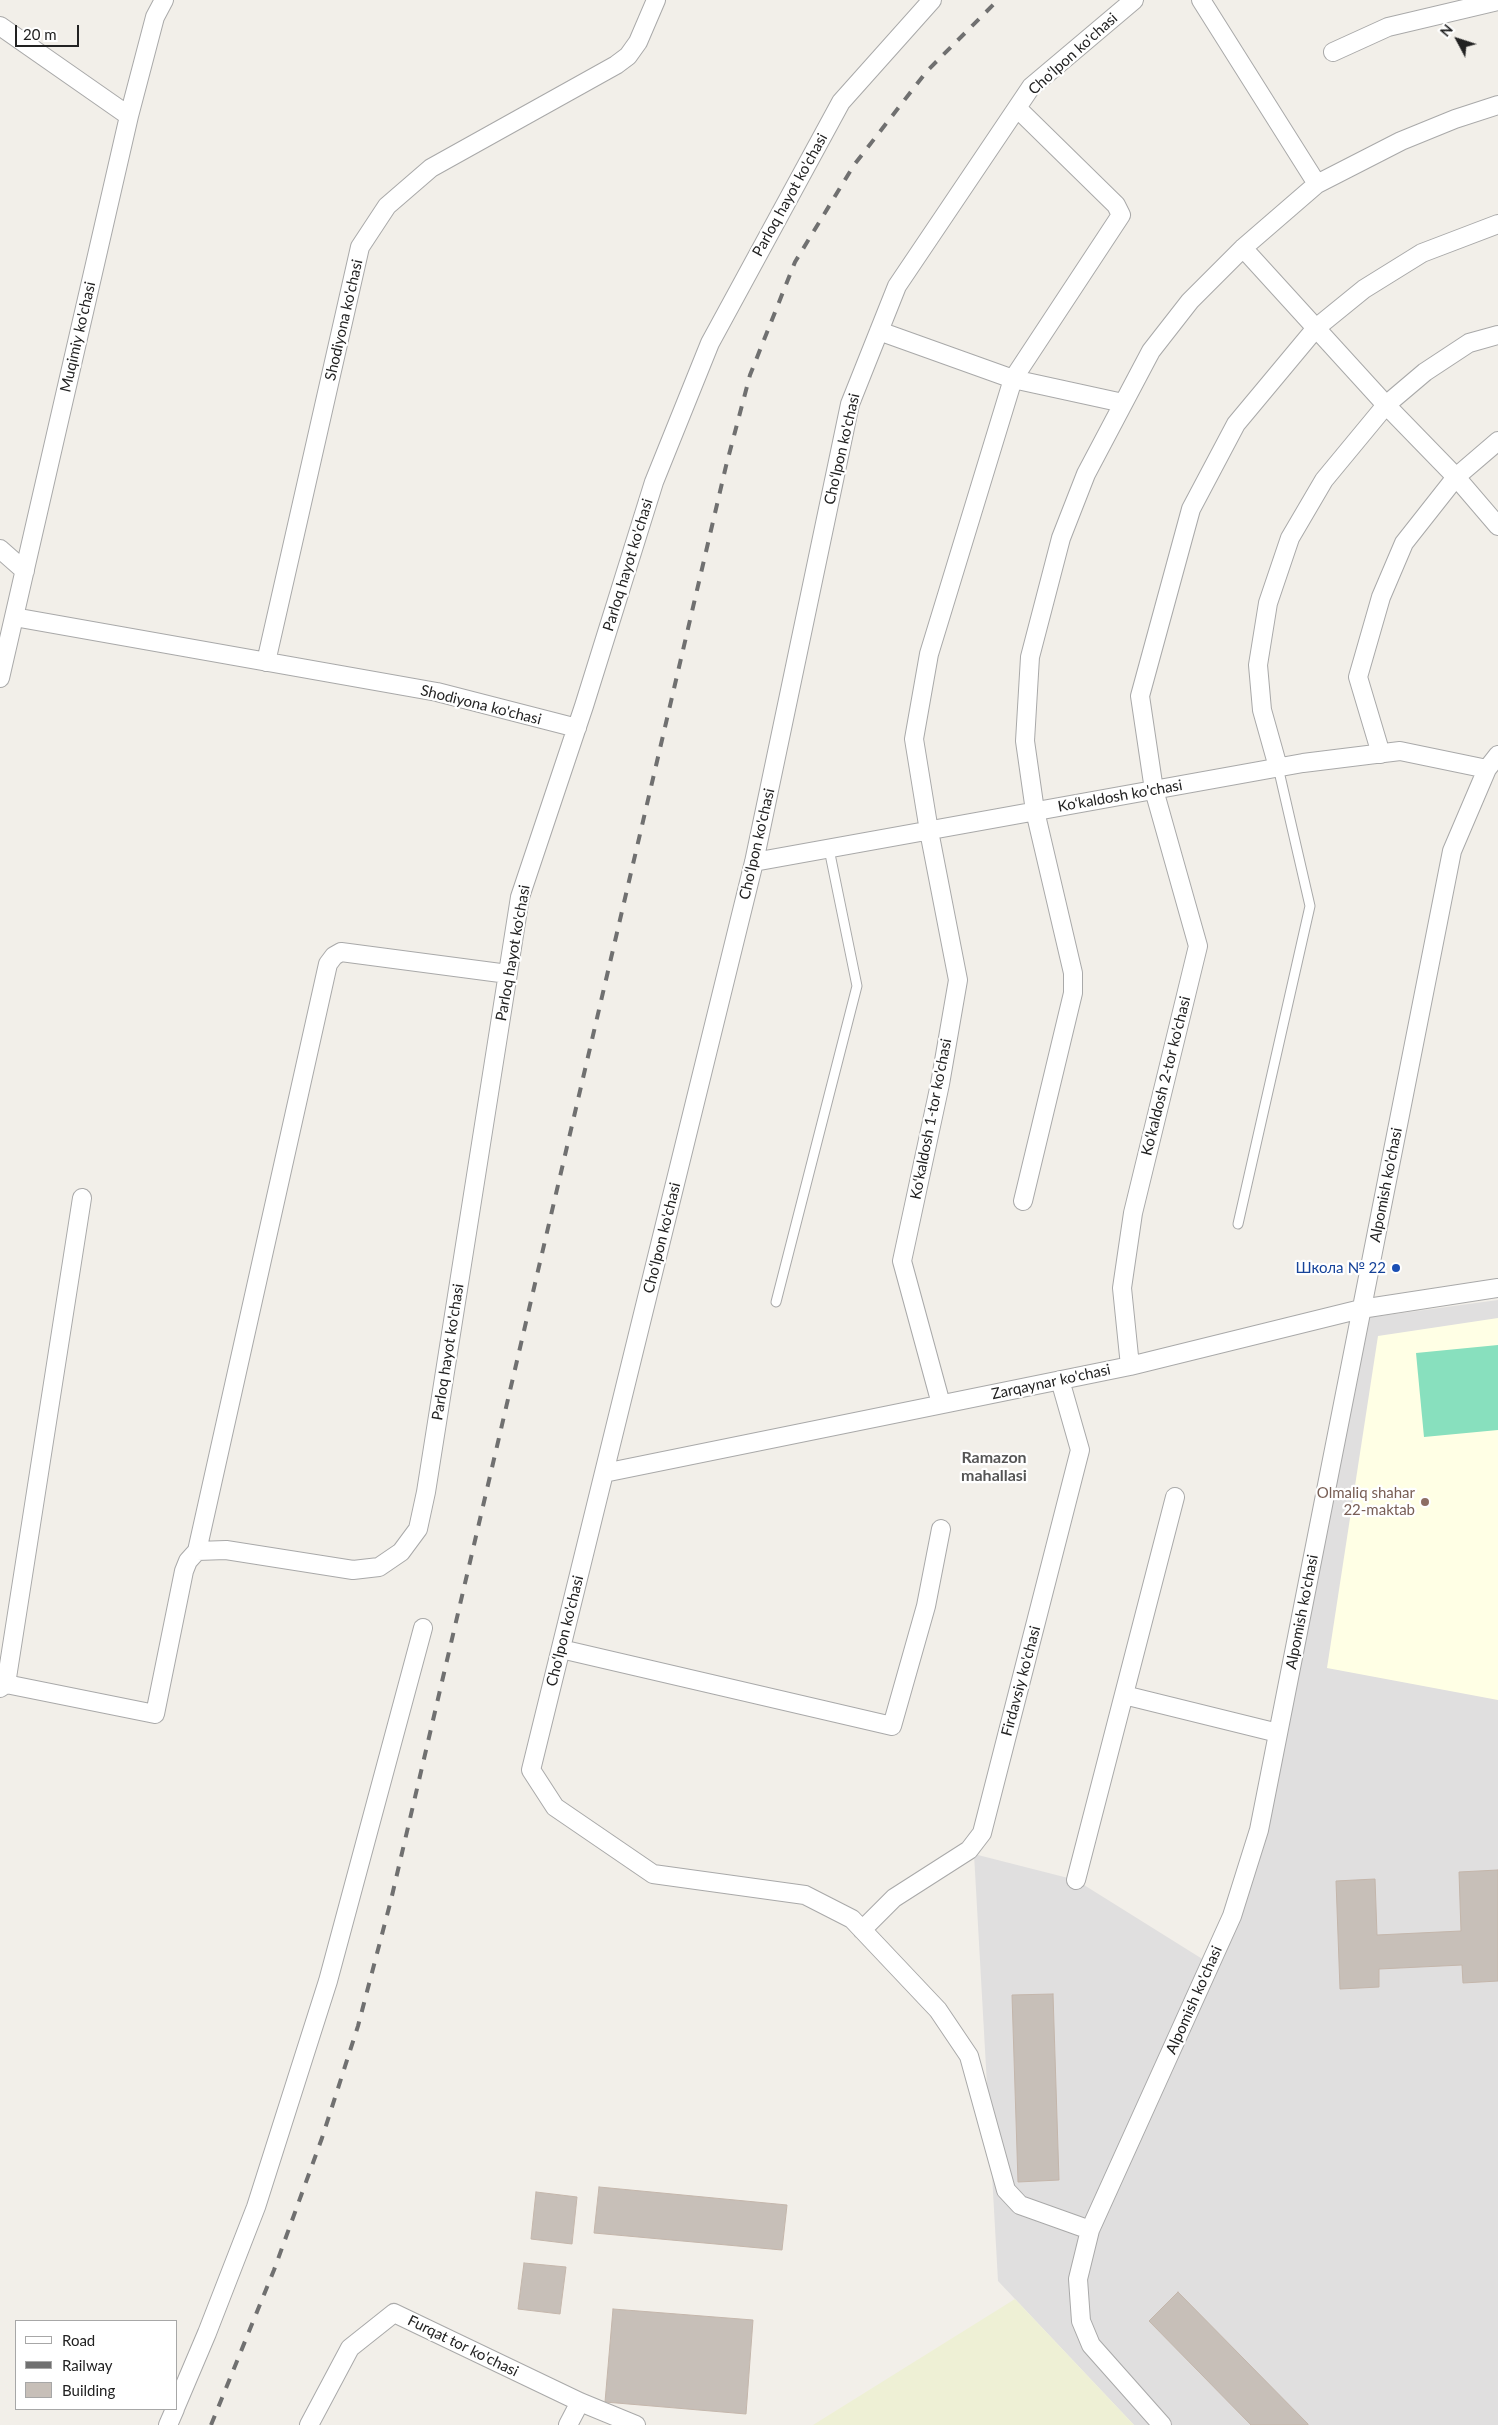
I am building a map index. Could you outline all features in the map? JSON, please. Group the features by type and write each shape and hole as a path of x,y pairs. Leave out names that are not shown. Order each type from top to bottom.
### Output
{"street":[{"name":"Muqimiy ko'chasi","path":"0,678 129,116 155,17 164,0"},
{"name":"Shodiyona ko'chasi","path":"266,662 360,247 387,206 430,168 616,65 628,56 638,42 656,0"},
{"name":"Parloq hayot ko'chasi","path":"197,1551 226,1550 353,1570 379,1567 401,1552 418,1529 428,1482 520,898 577,728 654,482 710,343 840,102 932,0"},
{"name":"Cho‘lpon ko'chasi","path":"862,1930 852,1919 805,1895 653,1874 555,1807 531,1770 754,862 850,404 896,286 1031,87 1134,0"},
{"path":"1202,0 1316,184"},
{"path":"1333,52 1388,27 1498,0"},
{"path":"0,26 129,116"},
{"path":"1023,1201 1073,993 1073,973 1035,811 1025,741 1030,657 1061,538 1086,474 1151,351 1190,301 1243,248 1316,184 1401,141 1455,119 1498,105"},
{"name":"Ko‘kaldosh 1-tor ko'chasi","path":"941,1404 902,1260 940,1084 958,980 929,831 914,739 929,654 1013,379 1121,215 1116,204 1017,108"},
{"name":"Ko‘kaldosh 2-tor ko'chasi","path":"1130,1366 1122,1288 1133,1213 1198,946 1154,790 1140,696 1191,509 1236,424 1316,328 1364,289 1422,253 1498,224"},
{"path":"1243,248 1386,405 1456,477 1498,526"},
{"path":"879,331 1013,379 1123,403"},
{"path":"1278,767 1262,710 1258,664 1268,603 1290,538 1324,480 1386,405 1425,372 1470,343 1498,335"},
{"path":"1381,754 1358,677 1381,597 1404,543 1456,477 1498,441"},
{"path":"0,548 24,571"},
{"name":"Shodiyona ko'chasi","path":"14,617 437,692 577,728"},
{"name":"Ko‘kaldosh ko'chasi","path":"754,862 1278,767 1400,751 1487,769"},
{"name":"Alpomish ko'chasi","path":"1162,2425 1091,2345 1081,2322 1078,2279 1090,2230 1232,1916 1259,1830 1452,851 1487,769 1498,755"},
{"path":"82,1198 3,1686 155,1714 184,1572 188,1561 197,1551 328,964 334,956 341,952 508,974"},
{"name":"Zarqaynar ko'chasi","path":"604,1473 1130,1366 1361,1308 1498,1288"},
{"name":"Firdavsiy ko'chasi","path":"862,1930 894,1898 969,1850 982,1833 1080,1450 1060,1380"},
{"path":"1076,1880 1175,1497"},
{"path":"561,1649 892,1726 926,1606 941,1529"},
{"path":"178,2402 207,2334 256,2207 328,1981 423,1628"},
{"path":"1124,1695 1278,1733"},
{"path":"862,1930 938,2010 969,2056 1006,2190 1020,2205 1090,2230"},
{"name":"Furqat tor ko'chasi","path":"309,2425 350,2348 394,2313 580,2402 636,2425"},
{"path":"568,2425 580,2402"},
{"path":"168,2425 175,2410"}],"lane":[{"path":"1238,1224 1310,906 1278,767"},
{"path":"776,1302 857,986 828,849"}],"shaded area":[{"path":"1498,1300 1498,2425 1134,2425 998,2281 974,1854 1076,1880 1204,1960 1251,1851 1358,1319"},
{"name":"Olmaliq shahar 22-maktab","path":"1498,1318 1498,1700 1327,1668 1378,1336"},
{"path":"1015,2299 1134,2425 813,2425"}],"green space":[{"path":"1498,1345 1498,1430 1424,1437 1416,1353"}],"building":[{"path":"1498,1870 1498,1981 1463,1983 1462,1965 1379,1969 1379,1987 1340,1989 1336,1881 1375,1879 1377,1935 1461,1931 1459,1872"},
{"path":"1053,1994 1059,2180 1018,2182 1012,1995"},
{"path":"599,2187 787,2205 782,2250 594,2233"},
{"path":"536,2192 577,2197 572,2244 531,2239"},
{"path":"524,2263 566,2267 560,2314 518,2309"},
{"path":"1178,2292 1308,2425 1251,2425 1149,2321"},
{"path":"613,2309 753,2320 746,2414 605,2402"}],"railway":[{"path":"211,2425 274,2270 322,2138 358,2026 391,1900 726,466 750,375 795,262 854,165 927,71 998,0"}],"place":[{"name":"Школа № 22","path":"1396,1268"},
{"name":"Olmaliq shahar 22-maktab","path":"1425,1502"}],"district":[{"name":"Ramazon mahallasi","path":"994,1467"}]}
